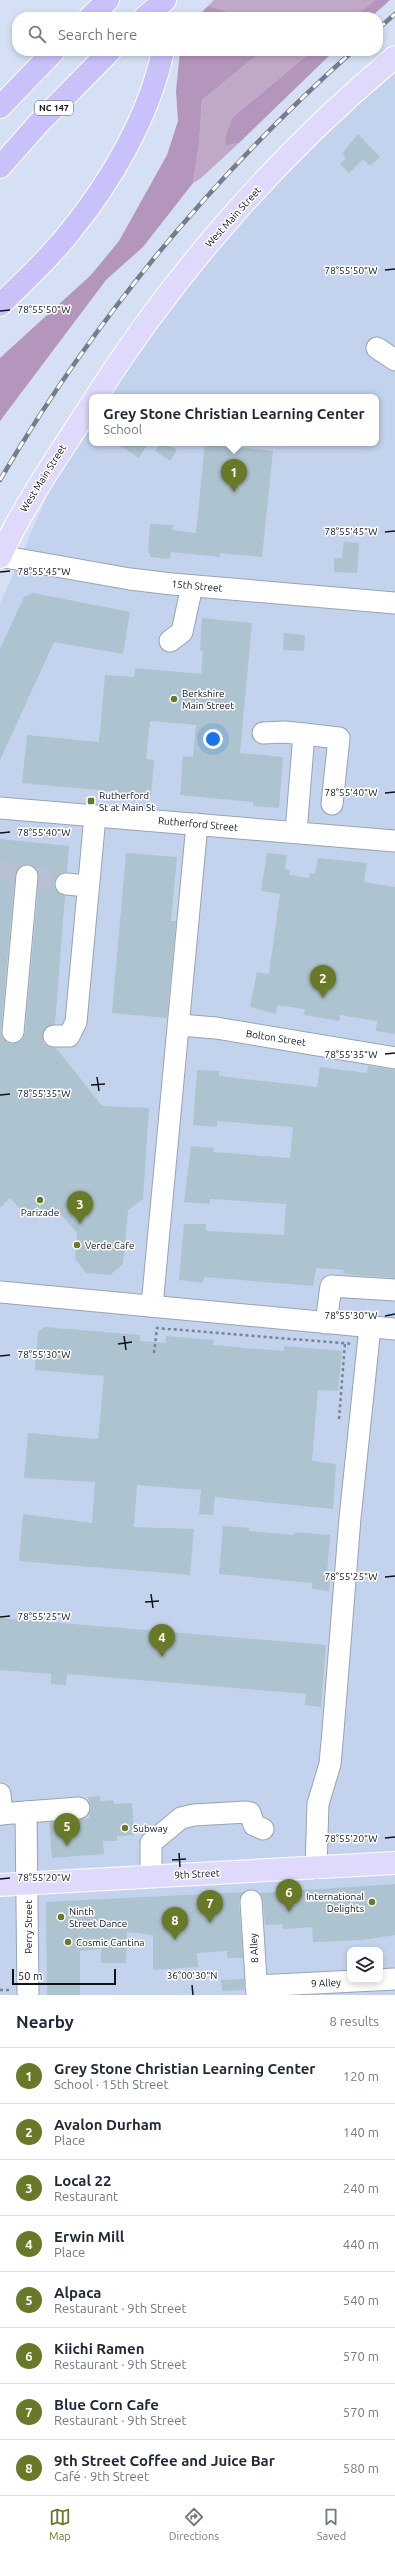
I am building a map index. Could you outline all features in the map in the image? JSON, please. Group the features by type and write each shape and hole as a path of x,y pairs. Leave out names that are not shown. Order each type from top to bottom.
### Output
{"highway":[{"path":"95,12 108,0"},
{"path":"151,12 166,0"},
{"path":"171,12 173,0"},
{"path":"0,107 49,56"},
{"name":"NC 147","path":"0,167 43,119 105,56"},
{"path":"0,305 69,233 109,176 139,121 161,60"}],"main road":[{"name":"West Main Street","path":"98,394 154,311 229,220 344,103 395,58"},
{"name":"West Main Street","path":"0,556 19,517 56,456 89,407"},
{"name":"9th Street","path":"0,1885 395,1863"}],"street":[{"path":"377,348 395,360"},
{"name":"15th Street","path":"0,556 130,579 192,586 395,603"},
{"path":"170,641 182,632 192,586"},
{"path":"263,733 284,732 339,738 332,804"},
{"path":"296,832 304,734"},
{"path":"302,766 336,770"},
{"name":"Rutherford Street","path":"0,808 395,841"},
{"path":"54,1036 69,1036 76,1022 95,816"},
{"path":"152,1306 198,824"},
{"path":"14,1032 27,876"},
{"path":"66,884 88,886"},
{"name":"Bolton Street","path":"180,1025 216,1028 395,1058"},
{"path":"326,1322 331,1286 395,1290"},
{"path":"0,1292 326,1322 370,1332 395,1329"},
{"path":"316,1868 317,1809 330,1764 350,1525 370,1332"},
{"path":"1,1808 26,1812 79,1808"},
{"name":"Perry Street","path":"26,1812 28,1884 28,1995"},
{"path":"151,1876 151,1843 181,1818 194,1815 246,1812 250,1813 254,1825 263,1828"},
{"name":"8 Alley","path":"251,1902 257,1991"},
{"name":"9 Alley","path":"257,1991 395,1979"}],"path":[{"path":"154,1353 157,1328 355,1344 356,1336 370,1332"},
{"path":"339,1418 346,1337"}],"shaded area":[{"path":"214,0 375,0 360,12 229,12 208,6"},
{"path":"375,0 390,0 377,12 360,12"},
{"path":"208,6 229,12 202,12"},
{"path":"180,56 256,56 202,100 199,144 193,183 143,247 106,280 0,421 0,358 91,275 119,241 167,155 178,121 176,91"},
{"path":"256,56 306,56 233,117 225,146 239,143 200,179 193,183 199,144 202,100"},
{"path":"306,56 329,56 239,143 225,146 227,132 233,117"},
{"path":"395,66 395,1995 0,1995 0,604 77,427 89,410 89,446 379,446 379,394 101,394 228,224"}],"building":[{"path":"358,134 380,157 370,166 363,159 349,173 340,164 345,159 343,152"},
{"path":"121,446 146,446 139,458"},
{"path":"158,446 171,446 177,450 170,461 155,451"},
{"path":"205,446 224,446 273,451 262,557 220,553 220,557 171,552 170,559 150,557 150,553 148,553 150,524 173,525 172,530 196,533"},
{"path":"344,542 359,543 357,573 334,572 334,558 342,558"},
{"path":"33,593 130,612 123,654 54,642 0,760 0,649 24,597"},
{"name":"Berkshire Main Street","path":"202,618 252,623 240,753 283,757 279,808 253,806 253,802 180,795 183,756 193,757 196,725 150,721 146,759 154,760 151,795 22,783 27,735 99,742 105,675 134,677 135,668 201,674 203,651 200,650"},
{"path":"284,633 305,635 304,651 283,650"},
{"path":"0,839 69,846 67,872 61,873 54,883 55,889 65,896 55,1024 44,1030 43,1042 48,1047 56,1048 102,1106 149,1108 143,1199 128,1210 123,1264 110,1275 86,1273 75,1259 77,1233 59,1212 20,1209 10,1198 0,1208","holes":["28,864 34,866 39,877 25,1033 23,1039 12,1044 6,1042 1,1031 15,875 17,869"]},
{"path":"126,853 177,857 171,921 176,921 167,1018 112,1013"},
{"path":"267,853 287,855 285,869 290,870 289,875 309,878 310,873 315,874 318,858 367,863 364,882 395,887 395,1034 376,1031 377,1021 340,1015 339,1021 304,1015 305,1009 277,1005 276,1014 250,1007 257,972 269,974 280,894 261,891"},
{"path":"368,1066 395,1070 395,1278 343,1274 344,1270 316,1268 313,1286 204,1277 203,1283 179,1280 184,1224 206,1224 206,1231 284,1235 286,1204 210,1199 210,1204 184,1202 191,1146 214,1148 213,1152 290,1158 293,1127 217,1121 217,1127 193,1125 197,1070 219,1071 219,1076 317,1087 320,1067 367,1073"},
{"path":"44,1327 140,1335 140,1341 166,1343 166,1336 214,1340 213,1345 284,1351 284,1346 342,1351 338,1391 318,1390 312,1461 336,1464 333,1509 215,1497 213,1515 199,1514 201,1490 137,1485 134,1527 194,1529 190,1575 19,1561 23,1514 92,1523 95,1482 24,1478 28,1433 98,1439 104,1376 35,1370 38,1332"},
{"path":"223,1526 249,1528 249,1531 293,1535 296,1532 330,1535 327,1574 330,1574 329,1591 312,1589 312,1583 219,1574"},
{"path":"0,1618 326,1645 321,1707 305,1705 306,1694 67,1674 66,1685 51,1684 51,1674 0,1670"},
{"path":"100,1796 100,1801 113,1800 114,1804 132,1803 134,1835 117,1836 117,1841 103,1841 104,1854 52,1858 49,1822 89,1818 91,1807 88,1797"},
{"path":"395,1884 395,1935 362,1940 313,1942 312,1927 283,1929 282,1924 265,1925 263,1900 260,1893"},
{"path":"243,1892 239,1902 243,1958 227,1958 227,1951 197,1953 198,1967 153,1970 153,1935 127,1932 126,1963 101,1963 101,1949 80,1951 80,1995 47,1995 46,1902"},
{"path":"244,1979 244,1990 222,1991 221,1980"}],"tunnel":[{"path":"0,870 66,884"}],"railway":[{"path":"383,25 395,14"},
{"path":"0,480 36,420 75,362 116,306 160,252 205,199 252,148 302,98 348,56"}],"place":[{"name":"Grey Stone Christian Learning Center","path":"234,492"},
{"name":"Berkshire Main Street","path":"174,699"},
{"name":"Rutherford St at Main St","path":"91,801"},
{"name":"Avalon Durham","path":"323,998"},
{"name":"Parizade","path":"40,1200"},
{"name":"Local 22","path":"80,1224"},
{"name":"Verde Cafe","path":"77,1245"},
{"name":"Erwin Mill","path":"162,1657"},
{"name":"Subway","path":"125,1828"},
{"name":"Alpaca","path":"67,1846"},
{"name":"International Delights","path":"372,1902"},
{"name":"Kiichi Ramen","path":"289,1912"},
{"name":"Ninth Street Dance","path":"61,1917"},
{"name":"Blue Corn Cafe","path":"210,1923"},
{"name":"9th Street Coffee and Juice Bar","path":"175,1940"},
{"name":"Cosmic Cantina","path":"68,1942"}]}
